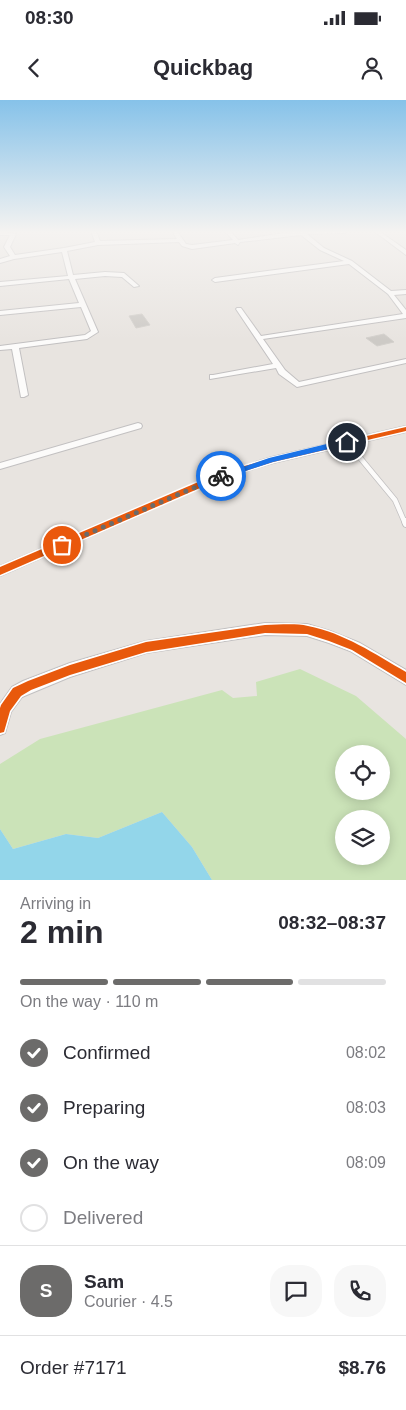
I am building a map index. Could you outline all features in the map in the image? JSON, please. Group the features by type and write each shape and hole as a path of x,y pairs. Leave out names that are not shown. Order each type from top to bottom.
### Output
{"street":[{"path":"0,348 92,335 95,332 92,320 83,305 69,267"},
{"path":"215,280 310,267"},
{"path":"259,338 406,315 390,293 357,267"},
{"path":"0,284 114,274 129,278 136,286"},
{"path":"390,293 406,292"},
{"path":"0,313 83,305"},
{"path":"239,309 277,366 288,379 297,385 406,361"},
{"path":"15,346 24,395"},
{"path":"213,377 277,366"},
{"path":"0,466 138,426"},
{"path":"0,571 220,476 272,460 406,429"},
{"path":"0,728 5,709 17,692 70,670 146,647 265,629 307,630 330,637 355,647 406,678"}],"lane":[{"path":"347,442 395,500 406,524"}],"green space":[{"path":"300,669 356,696 406,739 406,880 212,880 192,847 162,812 98,838 66,834 13,849 0,829 0,764 40,739 222,690 233,698 257,696 256,682"}],"water":[{"path":"162,812 192,847 212,880 0,880 0,829 13,849 66,834 98,838"}],"building":[{"path":"142,314 150,325 136,328 129,316"},
{"path":"384,334 394,342 377,346 366,338"}],"cycle path":[{"path":"0,571 220,476 272,460 406,429"},
{"path":"0,728 5,709 17,692 70,670 146,647 265,629 307,630 330,637 355,647 406,678"}],"way so far":[{"path":"62,545 221,476"}],"route":[{"path":"221,476 272,460 347,442"}]}
